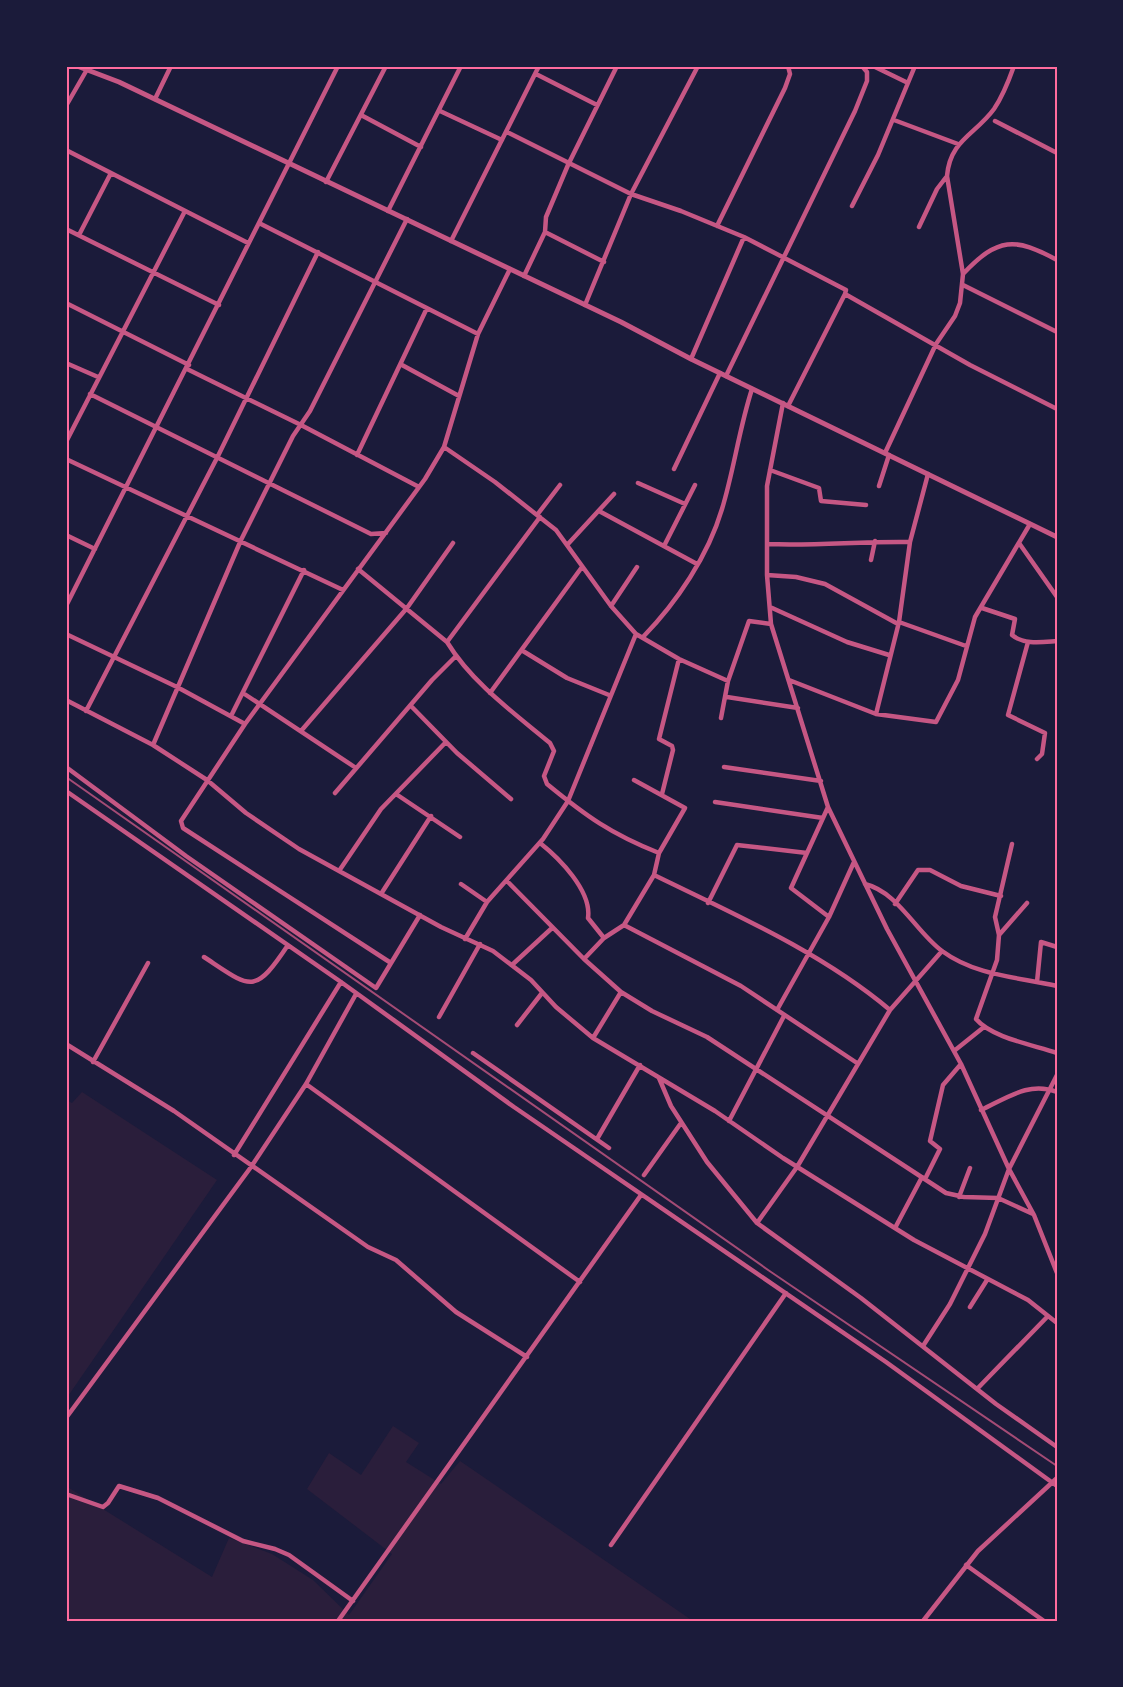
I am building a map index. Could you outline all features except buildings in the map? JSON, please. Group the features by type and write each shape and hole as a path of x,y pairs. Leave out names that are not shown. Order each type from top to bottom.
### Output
{"street":[{"path":"77,66 88,68 156,99 407,219 723,375 1056,535"},
{"path":"156,99 171,66"},
{"path":"66,606 128,488 338,66"},
{"path":"326,182 386,66"},
{"path":"388,211 440,111 460,66"},
{"path":"451,241 540,66"},
{"path":"524,276 545,232 546,217 568,165 617,66"},
{"path":"585,305 631,194 698,66"},
{"path":"674,469 855,111 867,81 867,72 862,66"},
{"path":"873,66 906,82"},
{"path":"852,206 894,120 906,82 915,66"},
{"path":"879,486 887,454 936,344 955,316 963,285 947,176 948,162 958,144 995,108 1014,66"},
{"path":"66,106 88,68"},
{"path":"717,226 785,88 789,68"},
{"path":"536,74 597,105"},
{"path":"995,108 995,121"},
{"path":"440,111 502,140"},
{"path":"361,115 421,147"},
{"path":"894,120 958,144"},
{"path":"981,123 995,121 1057,153"},
{"path":"507,132 568,165 631,194 744,237 846,290 786,404 770,470 767,507 767,575 771,624 828,807 915,981 961,1064 1009,1169 1055,1260 1057,1272"},
{"path":"66,150 248,243"},
{"path":"79,235 111,173"},
{"path":"919,226 937,189 947,176"},
{"path":"66,442 185,211"},
{"path":"153,746 241,540 407,219"},
{"path":"259,223 478,334"},
{"path":"66,229 219,304"},
{"path":"545,232 604,262"},
{"path":"691,359 744,237"},
{"path":"963,274 980,255 1013,244 1034,247 1057,260"},
{"path":"86,711 218,456 318,252"},
{"path":"391,963 183,828 181,820 207,780 219,768 245,724 386,533 444,447 478,334 510,270"},
{"path":"963,285 1057,332"},
{"path":"845,294 970,365 1057,409"},
{"path":"66,303 419,487"},
{"path":"357,455 402,365 427,308"},
{"path":"66,363 98,378"},
{"path":"402,365 459,396"},
{"path":"643,637 672,602 697,564 722,510 740,425 752,389"},
{"path":"90,394 371,534 386,533"},
{"path":"444,447 538,516 568,544 611,606 636,634 679,659 728,681"},
{"path":"66,459 343,590"},
{"path":"770,470 819,488 820,501 866,505"},
{"path":"876,714 889,655 899,623 910,542 928,474"},
{"path":"638,483 685,504"},
{"path":"447,642 560,485"},
{"path":"664,546 695,485"},
{"path":"568,544 614,494"},
{"path":"599,511 697,564"},
{"path":"789,680 876,714 936,722 958,680 975,618 1030,524"},
{"path":"371,534 374,549"},
{"path":"66,535 94,549"},
{"path":"871,560 875,542"},
{"path":"768,544 828,546 910,542"},
{"path":"301,731 407,608 453,543"},
{"path":"1018,543 1057,597"},
{"path":"490,693 523,651 582,567"},
{"path":"611,606 637,567"},
{"path":"358,569 447,642 455,657 490,693 554,747 545,779 568,801 620,837 658,853"},
{"path":"231,716 304,570"},
{"path":"767,575 796,577 825,584 899,623 966,646"},
{"path":"770,607 847,642 889,655"},
{"path":"982,608 1015,619 1012,635 1028,642 1057,641"},
{"path":"721,718 727,698 728,681 749,621 771,624"},
{"path":"66,634 177,687 245,724"},
{"path":"465,939 487,902 540,843 568,801 589,753 609,695 636,634"},
{"path":"1028,642 1008,715 1045,733 1042,754 1037,759"},
{"path":"523,651 567,678 609,695"},
{"path":"335,793 432,680 455,657"},
{"path":"662,794 673,750 672,746 659,739 679,659"},
{"path":"243,693 356,768"},
{"path":"727,698 798,708"},
{"path":"66,700 153,746 207,780 284,840 465,939 480,944 513,964 593,1038 640,1065 895,1228 967,1270 1028,1300 1057,1323"},
{"path":"411,707 446,742 511,799"},
{"path":"339,871 381,809 446,742"},
{"path":"724,767 821,781"},
{"path":"66,768 186,856 376,988 420,915"},
{"path":"584,959 604,938 624,925 654,875 658,853 685,808 633,780"},
{"path":"66,791 786,1293 1057,1486"},
{"path":"396,794 460,837"},
{"path":"715,802 822,818"},
{"path":"828,807 791,888 829,917"},
{"path":"381,894 431,816"},
{"path":"540,843 567,867 589,908 588,918 604,938"},
{"path":"1012,844 995,924 999,935 993,975 976,1019 984,1027 1057,1053"},
{"path":"708,903 737,845 807,853"},
{"path":"777,1010 829,917 854,862"},
{"path":"895,904 918,870 925,869 961,886 1000,896"},
{"path":"654,875 807,954 842,975 890,1010"},
{"path":"507,881 552,928 621,992 652,1011 694,1029 946,1193 959,1197 998,1198 1034,1215"},
{"path":"461,884 487,902"},
{"path":"866,884 875,886 942,951 993,975 1057,986"},
{"path":"999,935 1027,903"},
{"path":"624,925 698,961 857,1063"},
{"path":"513,964 552,928"},
{"path":"1037,982 1041,942 1057,947"},
{"path":"439,1017 480,944"},
{"path":"204,957 242,982 254,983 267,974 288,945"},
{"path":"758,1223 797,1167 890,1010 942,951"},
{"path":"93,1062 148,963"},
{"path":"234,1155 341,982"},
{"path":"593,1038 621,992"},
{"path":"517,1025 542,993"},
{"path":"66,1418 251,1167 306,1084 356,994"},
{"path":"729,1121 784,1016"},
{"path":"954,1050 984,1027"},
{"path":"66,1044 174,1111 368,1247 396,1260 456,1312 527,1357"},
{"path":"473,1053 609,1148"},
{"path":"895,1228 940,1149 930,1141 943,1084 961,1064"},
{"path":"597,1139 640,1065"},
{"path":"923,1346 950,1304 985,1234 1009,1169 1057,1075"},
{"path":"659,1078 681,1123 729,1191 758,1223 1057,1447"},
{"path":"306,1084 580,1282"},
{"path":"981,1110 1028,1088 1043,1087 1057,1092"},
{"path":"645,1175 681,1123"},
{"path":"959,1197 970,1168"},
{"path":"338,1621 641,1194"},
{"path":"970,1307 987,1280"},
{"path":"611,1545 786,1293"},
{"path":"977,1389 1048,1316"},
{"path":"923,1621 978,1551 1057,1478"},
{"path":"66,1494 103,1507 119,1486 158,1498 243,1541 289,1555 353,1601"},
{"path":"966,1565 1044,1621"}],"shaded area":[{"path":"82,1092 217,1180 66,1399 66,1100 72,1103"},
{"path":"393,1426 419,1443 406,1462 441,1484 460,1461 693,1621 66,1621 66,1486 212,1577 229,1538 272,1554 313,1580 349,1615 392,1554 307,1489 329,1453 361,1475"}],"railway":[{"path":"66,777 771,1272 1057,1466"}]}
